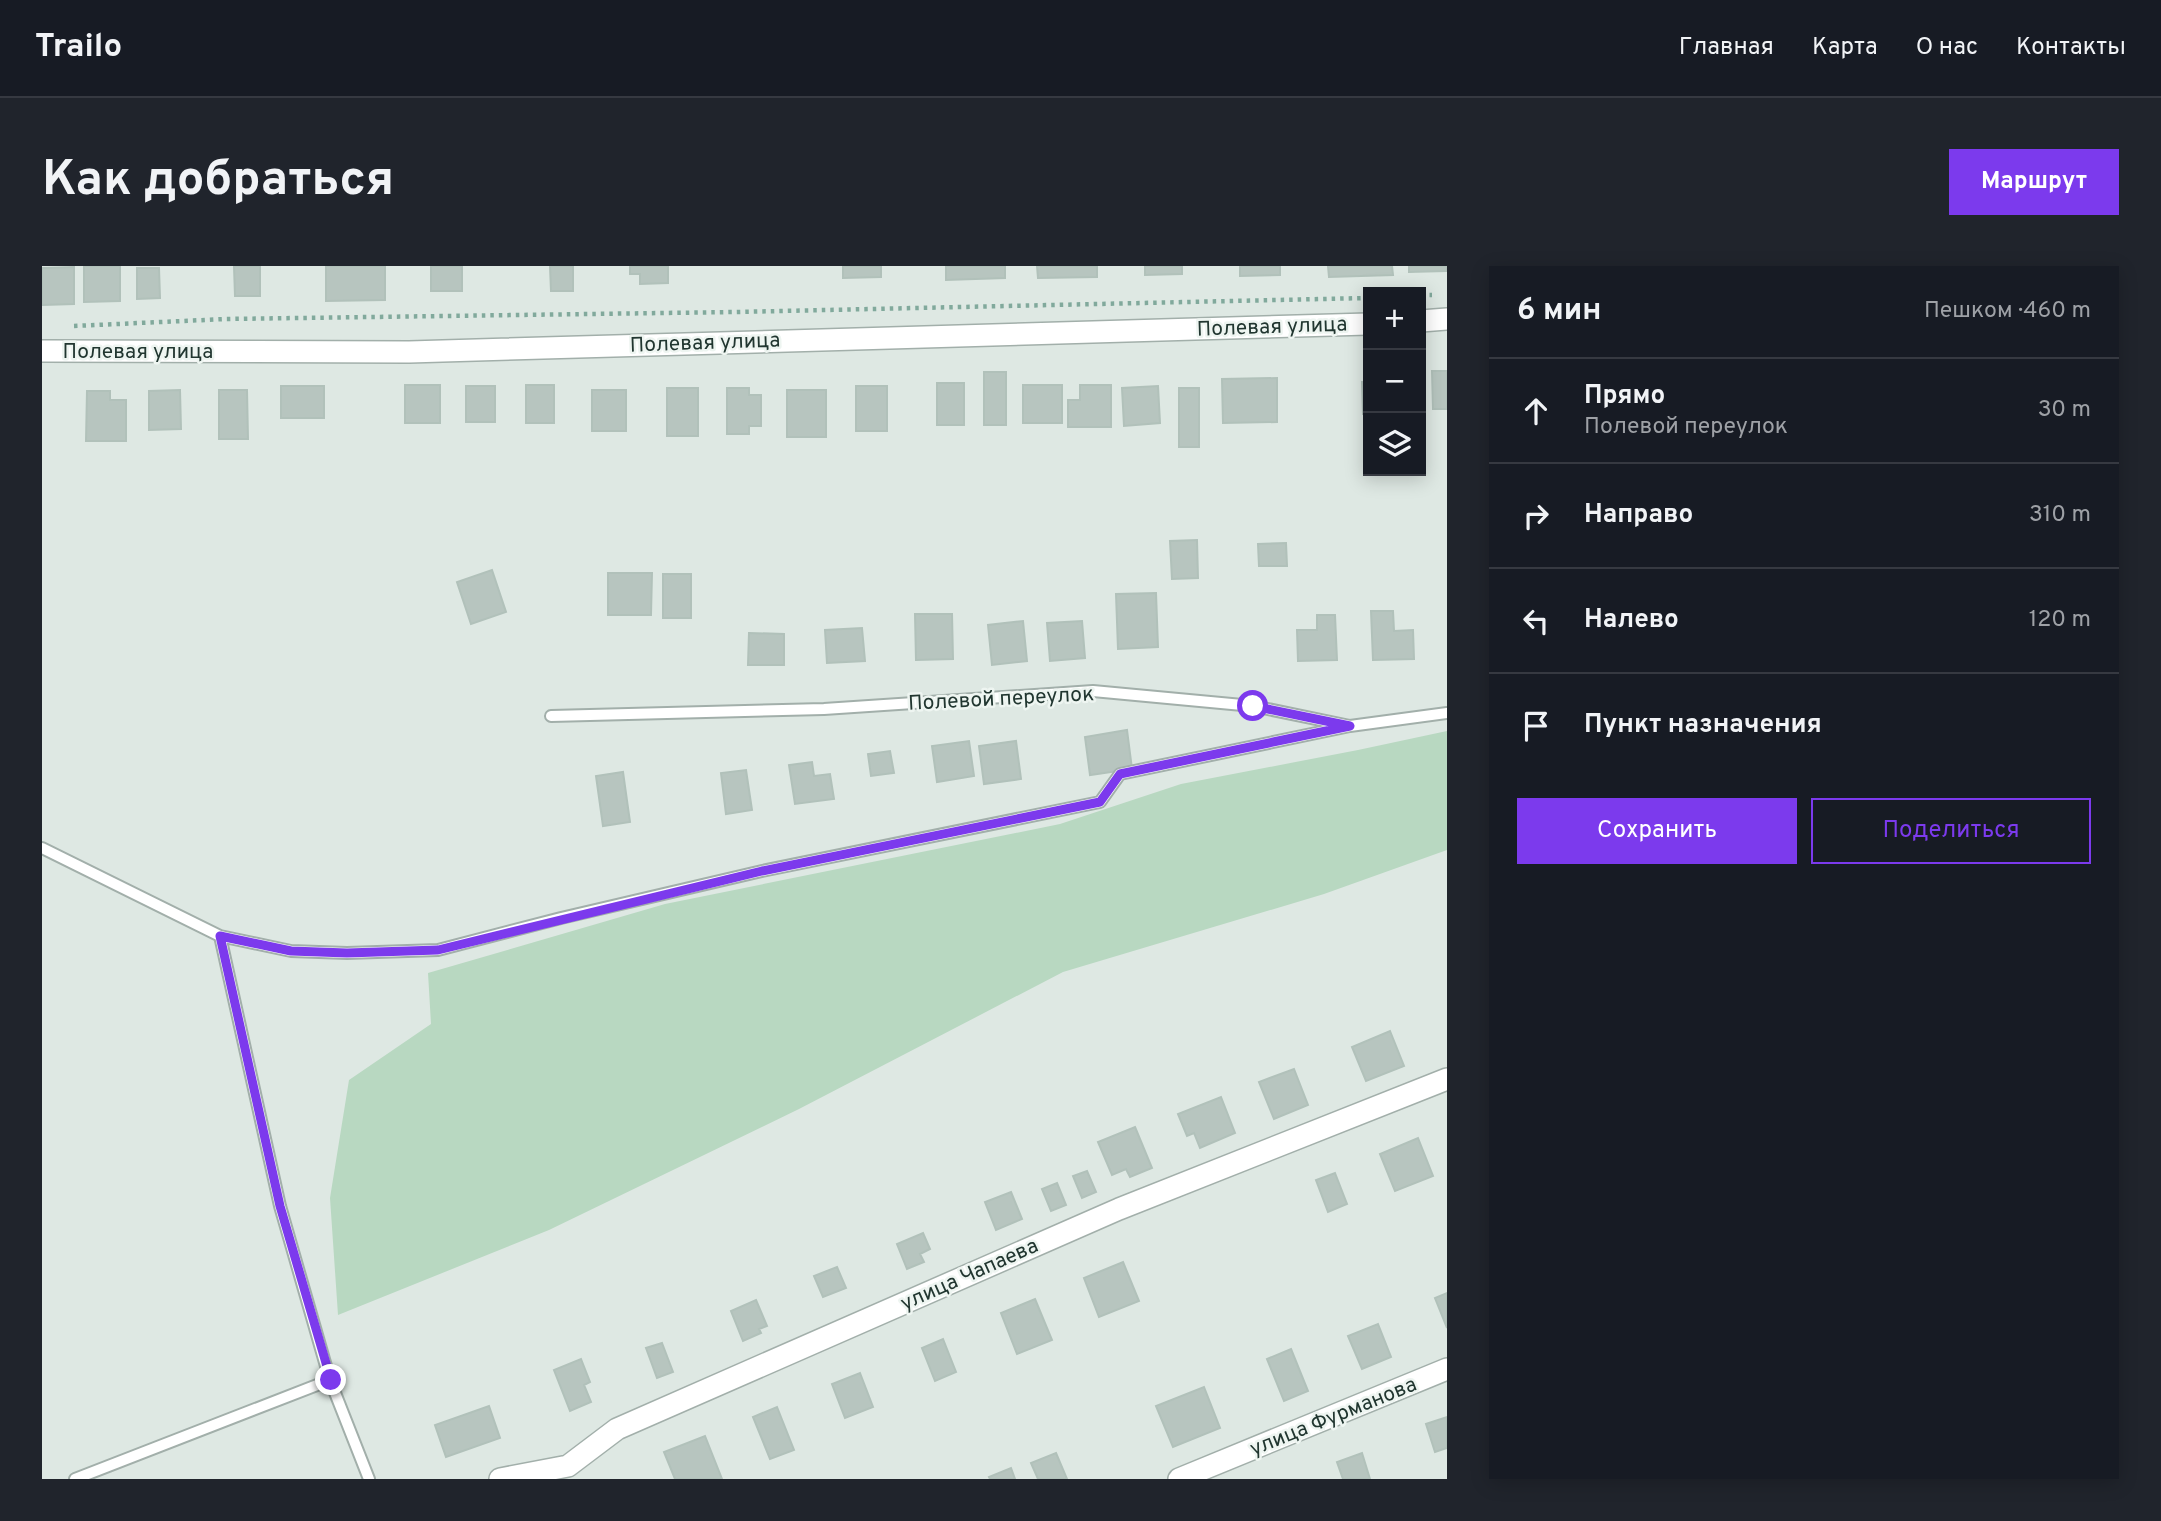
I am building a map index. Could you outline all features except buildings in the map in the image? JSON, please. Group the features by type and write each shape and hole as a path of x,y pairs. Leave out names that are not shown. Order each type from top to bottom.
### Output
{"street":[{"path":"1426,321 1447,319"},
{"name":"Полевая улица","path":"42,351 409,352 1363,324"},
{"name":"улица Чапаева","path":"500,1479 568,1466 617,1429 1119,1209 1447,1079"},
{"name":"улица Фурманова","path":"1179,1479 1447,1369"}],"lane":[{"name":"Полевой переулок","path":"551,716 824,709 1093,691 1253,706 1350,726 1447,713"},
{"path":"42,848 220,936 291,951 347,953 438,950 762,871 1100,802 1120,774 1350,726"},
{"path":"220,936 280,1206 331,1380 369,1479"},
{"path":"75,1479 331,1380"}],"path":[{"path":"68,326 226,319 1363,298"}],"green space":[{"path":"1447,731 1447,850 1324,894 1063,972 799,1109 549,1230 338,1315 330,1198 349,1080 431,1024 428,973 665,904 1060,824 1181,784"}],"route":[{"path":"331,1380 280,1206 220,936 291,951 347,953 438,950 762,871 1100,802 1120,774 1350,726 1253,706"}]}
